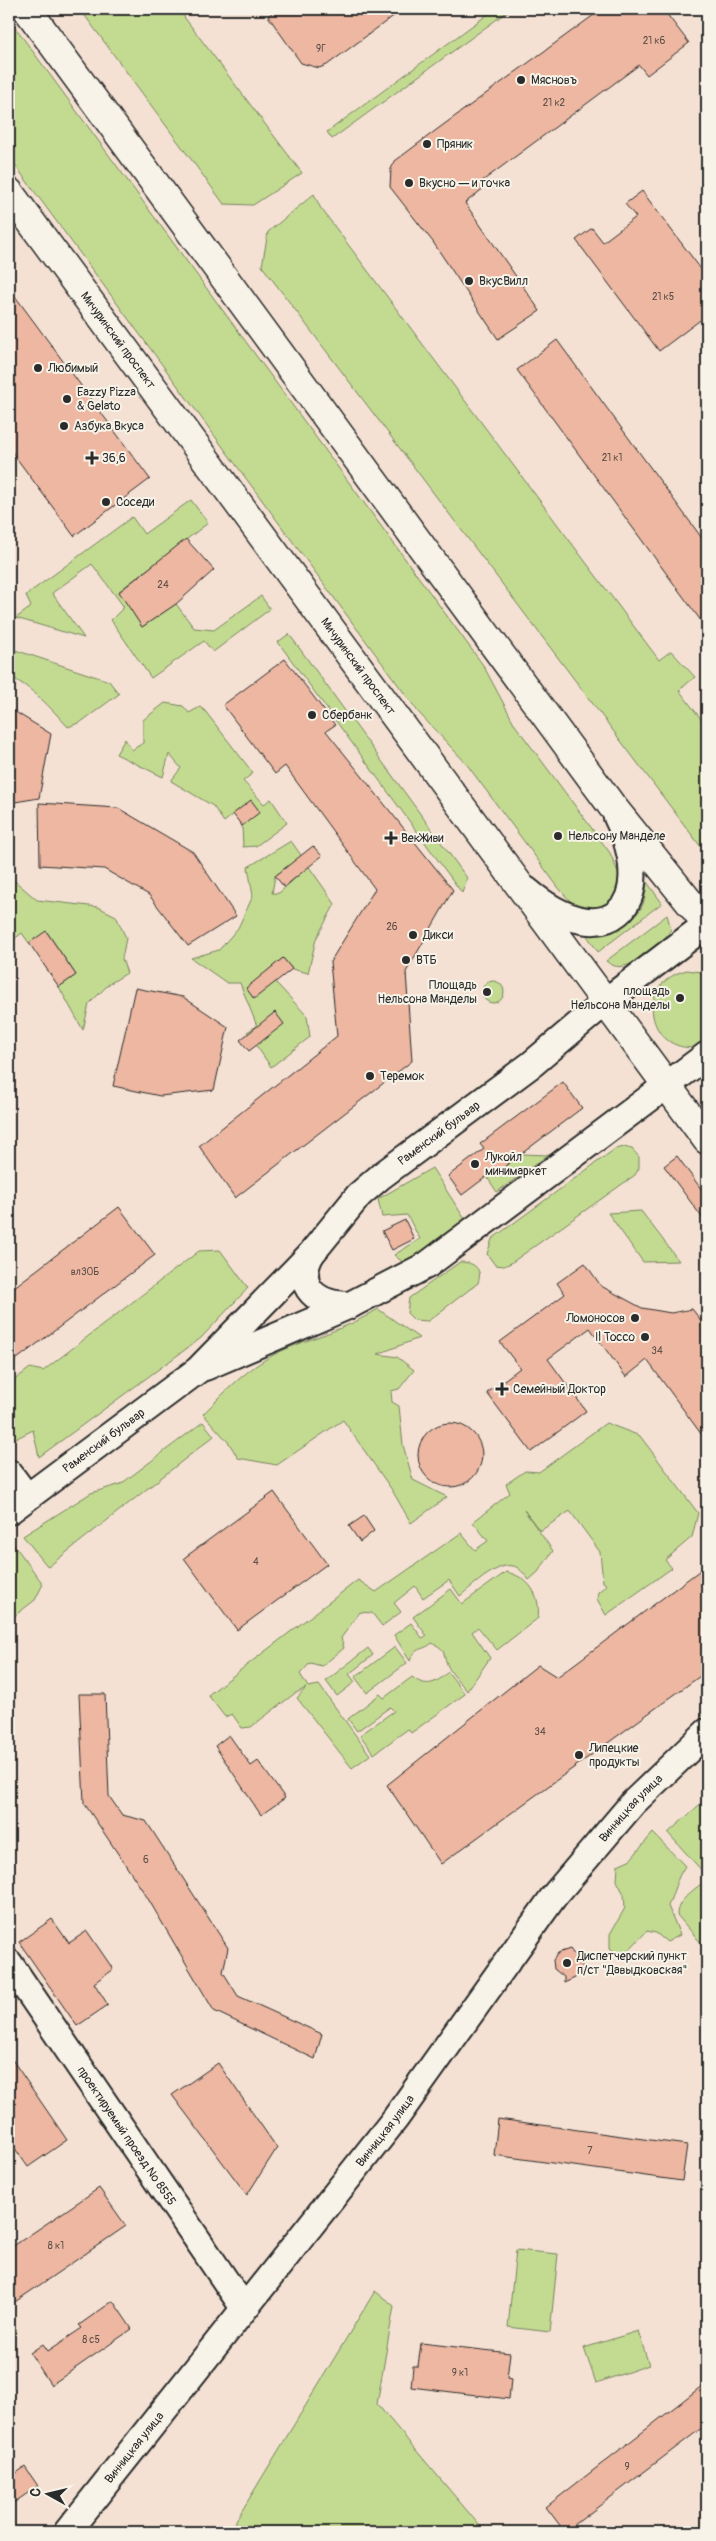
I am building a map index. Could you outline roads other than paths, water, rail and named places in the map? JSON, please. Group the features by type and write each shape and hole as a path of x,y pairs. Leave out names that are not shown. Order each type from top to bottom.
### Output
{"main road":[{"path":"27,9 612,806 707,924"},
{"name":"Мичуринский проспект","path":"9,192 707,1140"}],"street":[{"path":"520,885 539,901 571,918 587,922 603,921 616,914 628,902 633,885 633,866 623,830 612,806"},
{"name":"Раменский бульвар","path":"18,1504 198,1370 311,1254 359,1196 381,1176 532,1064 605,1002 707,924"},
{"name":"Раменский бульвар","path":"198,1370 350,1305 426,1265 707,1055"},
{"path":"311,1254 306,1263 305,1275 310,1290 319,1300 334,1305 350,1305"},
{"path":"9,1473 18,1504"},
{"name":"Винницкая улица","path":"67,2532 395,2119 554,1896 633,1803 707,1732"},
{"name":"проектируемый проезд № 8555","path":"9,1963 244,2308"}],"place":[{"name":"Мясновъ","path":"521,80"},
{"name":"Пряник","path":"427,144"},
{"name":"Вкусно — и точка","path":"409,183"},
{"name":"ВкусВилл","path":"469,281"},
{"name":"Любимый","path":"38,368"},
{"name":"Eazzy Pizza & Gelato","path":"67,399"},
{"name":"Азбука Вкуса","path":"64,426"},
{"name":"36,6","path":"92,458"},
{"name":"Соседи","path":"106,502"},
{"name":"Сбербанк","path":"312,715"},
{"name":"Нельсону Манделе","path":"558,836"},
{"name":"ВекЖиви","path":"391,838"},
{"name":"Дикси","path":"413,935"},
{"name":"ВТБ","path":"406,960"},
{"name":"Площадь Нельсона Манделы","path":"487,992"},
{"name":"площадь Нельсона Манделы","path":"680,998"},
{"name":"Теремок","path":"370,1076"},
{"name":"Лукойл минимаркет","path":"475,1164"},
{"name":"Ломоносов","path":"635,1318"},
{"name":"Il Tocco","path":"645,1337"},
{"name":"Семейный Доктор","path":"502,1389"},
{"name":"Липецкие продукты","path":"579,1755"},
{"name":"Диспетчерский пункт п/ст \"Давыдковская\"","path":"567,1963"}]}
